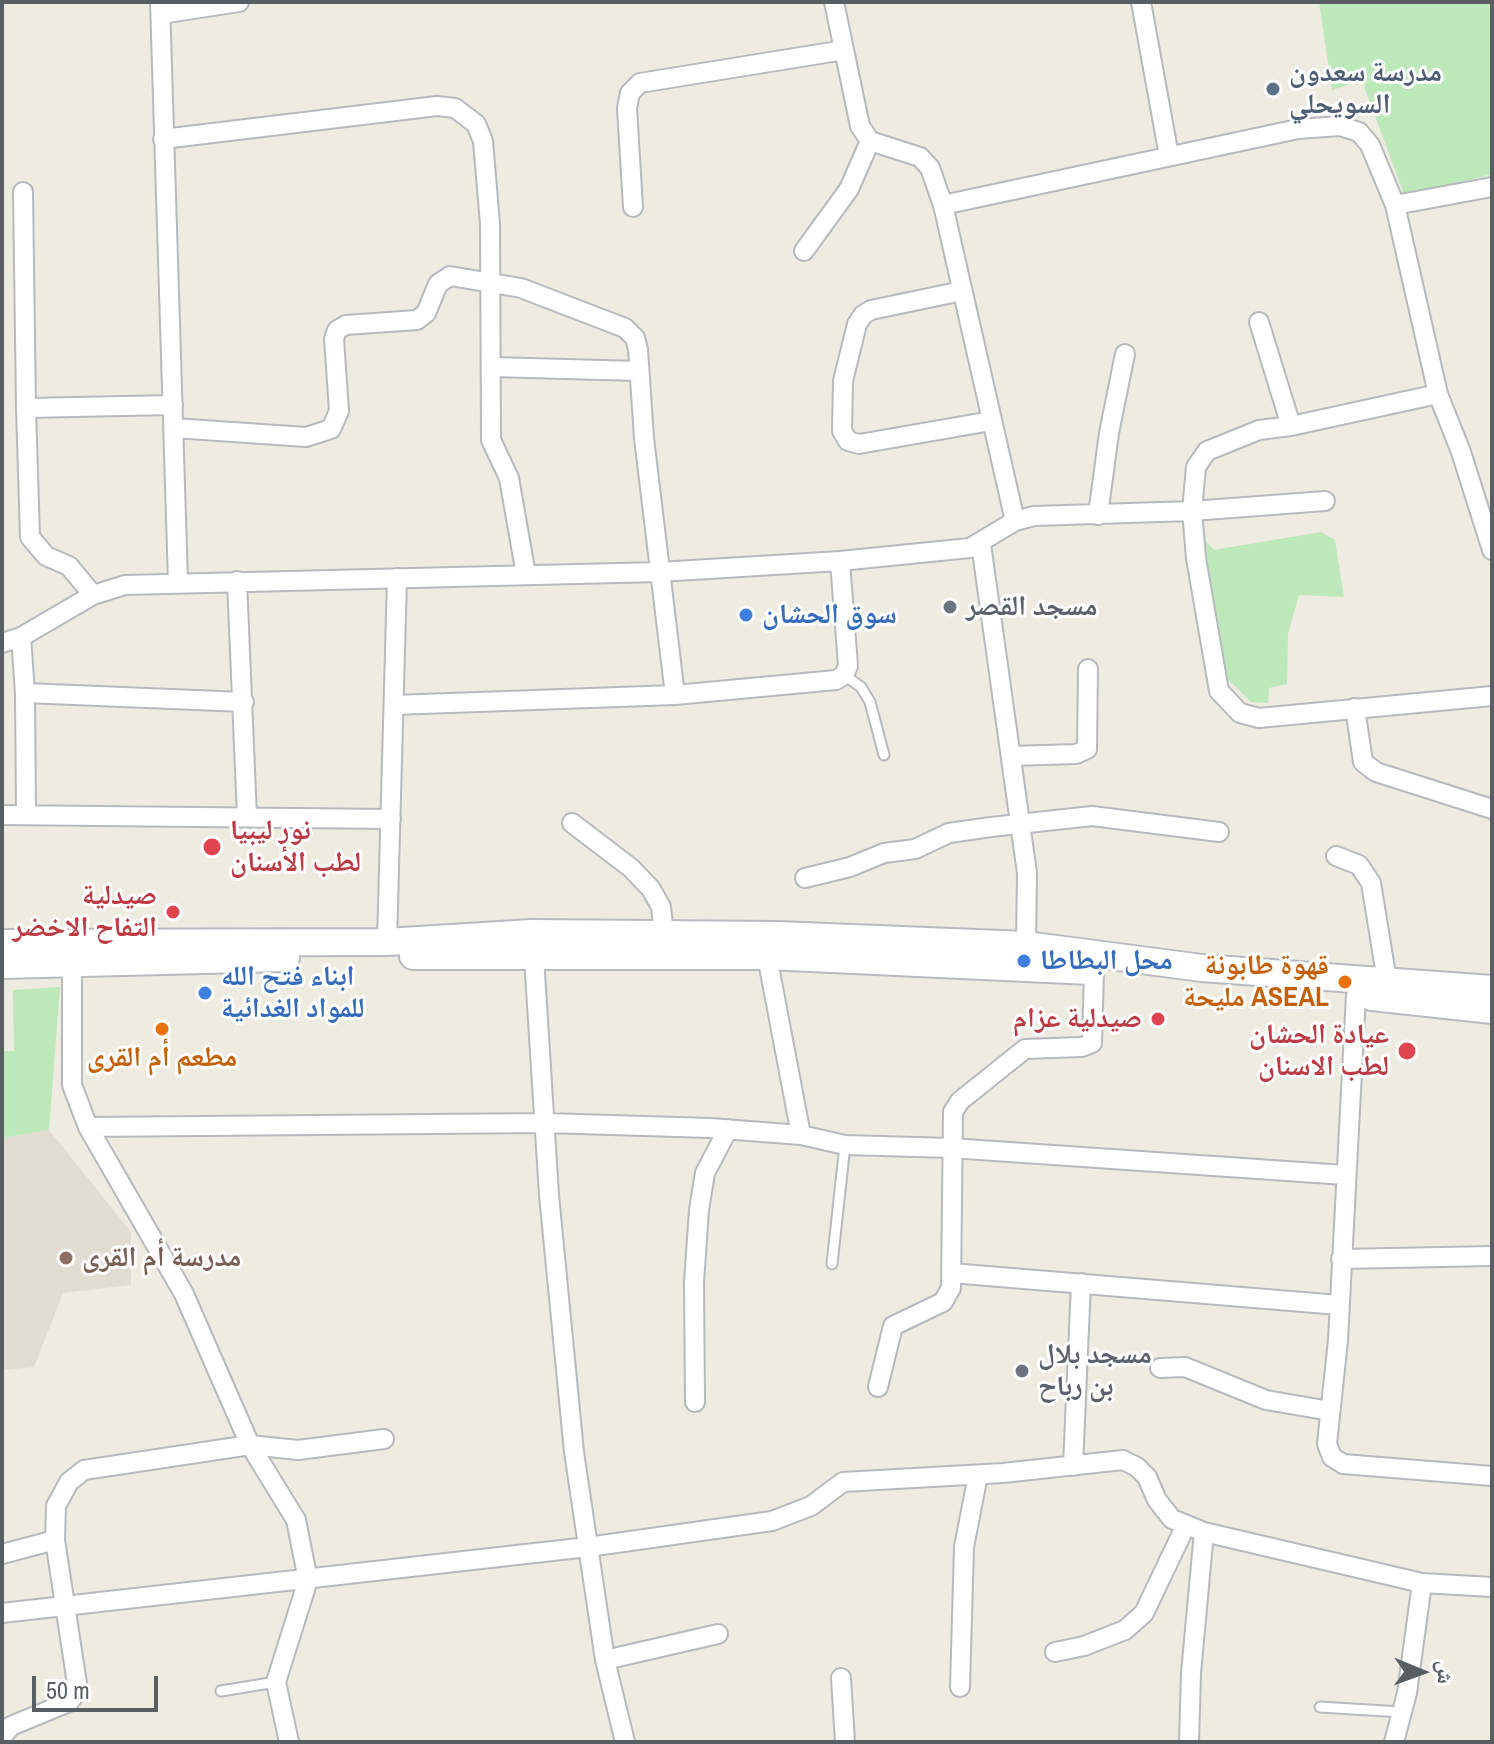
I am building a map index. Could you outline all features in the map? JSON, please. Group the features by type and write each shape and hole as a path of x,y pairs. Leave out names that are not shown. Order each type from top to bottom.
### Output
{"main road":[{"path":"2,965 72,964 228,950 531,933 778,935 1026,945 1202,968 1492,989"},
{"path":"2,943 534,957 767,956 1094,971 1492,1010"}],"street":[{"path":"178,582 160,8 239,2"},
{"path":"834,2 860,126 870,141 920,157 930,168 943,205 1015,521"},
{"path":"1141,2 1169,156"},
{"path":"633,207 627,108 630,93 640,83 844,50"},
{"path":"163,139 437,106 455,108 476,124 483,141 492,281 491,440 509,478 526,575"},
{"path":"943,205 1298,129 1340,126 1359,132 1370,145 1395,205 1438,394 1461,452 1492,550"},
{"path":"804,251 849,189 870,141"},
{"path":"1395,205 1492,187"},
{"path":"23,192 30,537 46,556 69,566 93,595"},
{"path":"174,428 288,436 320,435 331,429 339,411 334,339 337,330 346,325 421,318 438,284 450,276 521,288 625,328 637,343 659,572 675,695"},
{"path":"962,291 871,310 863,315 857,324 843,381 842,431 848,441 859,444 991,421"},
{"path":"1259,322 1291,426"},
{"path":"1098,515 1100,482 1125,354"},
{"path":"493,367 639,371"},
{"path":"1438,394 1259,430 1207,451 1196,467 1192,511 1196,558 1219,691 1224,700 1240,713 1259,718 1492,696"},
{"path":"26,408 173,405"},
{"path":"2,643 21,637 93,595 125,585 659,572 840,561 981,544 1015,521 1034,516 1192,511 1325,501"},
{"path":"981,544 1022,825 1027,873 1026,945"},
{"path":"394,705 675,695 836,680 844,675 848,666 840,561"},
{"path":"387,942 397,578"},
{"path":"237,581 247,817"},
{"path":"21,637 25,693 26,813"},
{"path":"1012,756 1076,754 1087,749 1088,669"},
{"path":"25,693 244,702"},
{"path":"1355,708 1363,762 1376,772 1492,809"},
{"path":"2,815 391,819"},
{"path":"805,878 850,867 884,853 915,849 949,833 1092,816 1219,832"},
{"path":"572,823 631,868 651,889 661,907 664,934"},
{"path":"1336,856 1359,865 1371,883 1387,981"},
{"path":"767,956 801,1135"},
{"path":"534,957 573,1448 605,1660 625,1742"},
{"path":"72,964 72,1085 88,1127 184,1294 250,1445 296,1520 308,1580 276,1682 289,1742"},
{"path":"878,1387 893,1326 943,1302 951,1288 953,1112 960,1101 1025,1049 1082,1047 1092,1043 1094,971"},
{"path":"1356,995 1339,1305 1327,1444 1332,1457 1343,1464 1492,1476"},
{"path":"88,1127 545,1123 728,1129 801,1135 845,1145 951,1148 1345,1175"},
{"path":"695,1402 694,1282 699,1210 705,1173 728,1129"},
{"path":"1341,1259 1492,1256"},
{"path":"951,1273 1339,1305"},
{"path":"1073,1466 1081,1283"},
{"path":"1160,1368 1185,1367 1266,1400 1330,1411"},
{"path":"2,1737 11,1726 69,1702 78,1690 62,1605 55,1540 56,1506 69,1482 84,1470 250,1445 298,1450 384,1439"},
{"path":"2,1613 588,1547 772,1521 811,1506 843,1482 978,1475 1123,1460 1137,1467 1172,1519 1195,1528 1422,1583 1492,1587"},
{"path":"960,1687 964,1547 978,1475"},
{"path":"1055,1652 1084,1646 1125,1630 1144,1613 1195,1528"},
{"path":"1189,1742 1195,1528"},
{"path":"2,1554 55,1540"},
{"path":"1394,1742 1422,1583"},
{"path":"605,1660 718,1634"},
{"path":"841,1678 845,1742"}],"lane":[{"path":"844,675 861,687 870,702 884,755"},
{"path":"832,1264 845,1145"},
{"path":"221,1691 276,1682"},
{"path":"1320,1707 1401,1712"}],"shaded area":[{"name":"مدرسة أم القرى","path":"49,1130 131,1232 131,1285 63,1293 34,1367 2,1370 2,1138"}],"green space":[{"path":"1319,2 1492,2 1492,174 1405,197 1362,81 1332,90"},
{"path":"1321,532 1335,540 1344,597 1299,595 1288,634 1287,684 1269,688 1268,703 1251,702 1222,673 1201,536 1214,550"},
{"path":"60,987 49,1130 2,1138 2,1051 14,1051 13,990"}],"place":[{"name":"مدرسة سعدون السويحلي","path":"1273,89"},
{"name":"مسجد القصر","path":"950,607"},
{"name":"سوق الحشان","path":"746,615"},
{"name":"نور ليبيا لطب الأسنان","path":"212,847"},
{"name":"صيدلية التفاح الاخضر","path":"173,912"},
{"name":"محل البطاطا","path":"1024,961"},
{"name":"قهوة طابونة مليحة ASEAL","path":"1345,982"},
{"name":"ابناء فتح الله للمواد الغدائية","path":"205,993"},
{"name":"صيدلية عزام","path":"1158,1019"},
{"name":"مطعم أم القرى","path":"162,1029"},
{"name":"عيادة الحشان لطب الاسنان","path":"1407,1051"},
{"name":"مدرسة أم القرى","path":"66,1258"},
{"name":"مسجد بلال بن رباح","path":"1022,1371"}]}
